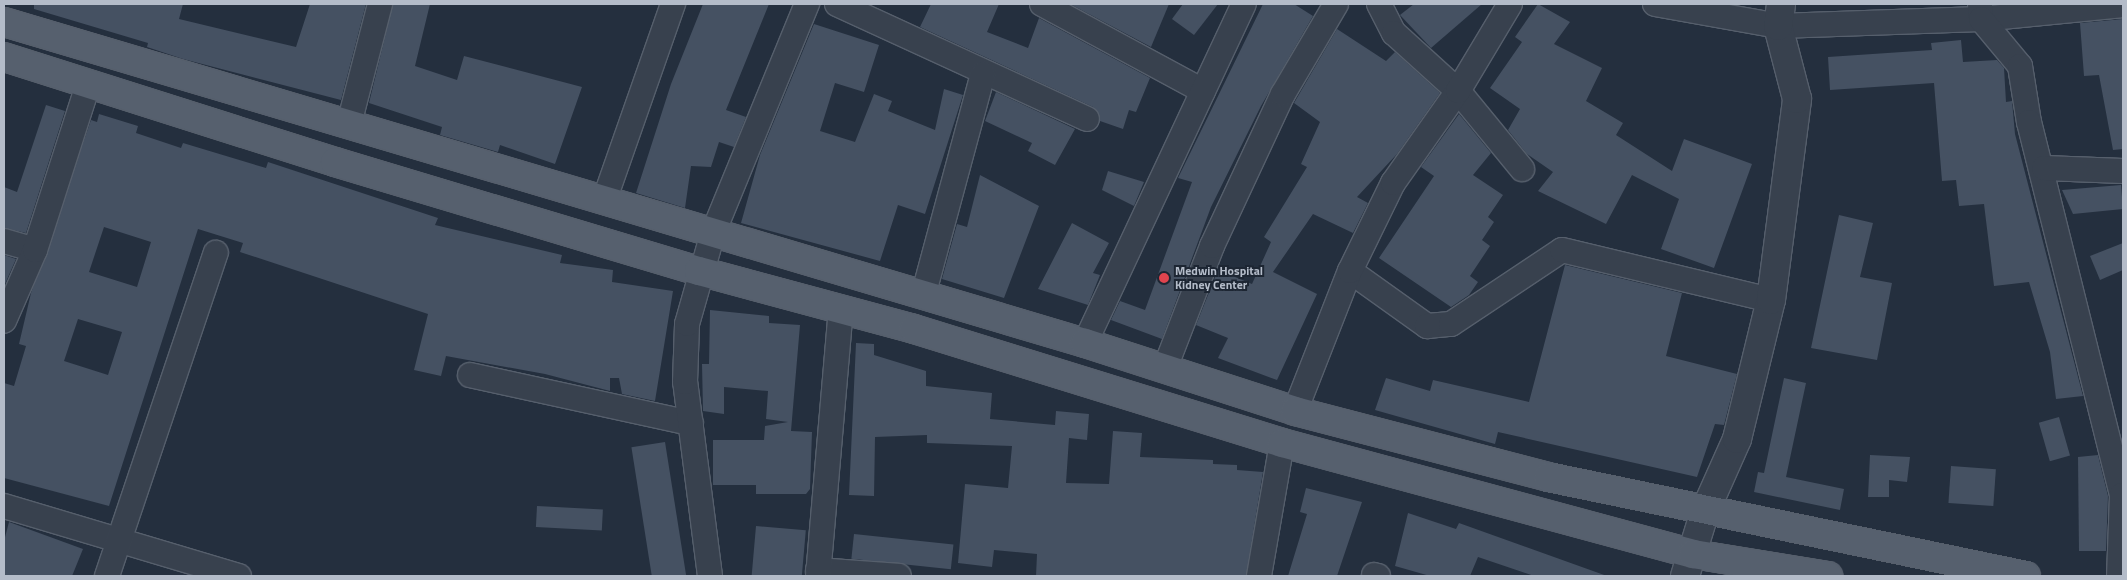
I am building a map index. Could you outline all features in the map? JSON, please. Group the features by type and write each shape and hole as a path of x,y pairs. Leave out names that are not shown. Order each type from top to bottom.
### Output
{"main road":[{"path":"4,22 1084,343 1295,411 1548,477 2026,576"},
{"path":"4,57 89,82 335,162 699,271 1069,375 1282,443 1689,565 1828,576"}],"street":[{"path":"349,124 380,4"},
{"path":"604,201 673,4"},
{"path":"710,576 685,382 687,324 699,271 713,232 807,4"},
{"path":"837,4 983,74 1087,119"},
{"path":"1042,4 1203,91"},
{"path":"1084,343 1244,4"},
{"path":"1165,368 1228,210 1283,94 1336,4"},
{"path":"1379,4 1394,33 1458,91 1522,169"},
{"path":"1295,411 1350,271 1393,184 1458,91 1510,4"},
{"path":"1655,4 1780,15 1981,11 2123,5"},
{"path":"1981,11 2020,66 2122,495 2119,576"},
{"path":"1689,565 1705,511 1737,439 1770,300 1797,99 1780,15"},
{"path":"923,296 983,74"},
{"path":"4,321 34,250 89,82"},
{"path":"2044,168 2123,171"},
{"path":"4,241 34,250"},
{"path":"1350,271 1427,326 1451,324 1562,250 1770,300"},
{"path":"107,576 216,253"},
{"path":"841,310 818,573 899,576"},
{"path":"470,375 691,423"},
{"path":"1259,576 1282,443"},
{"path":"4,506 239,576"}],"building":[{"path":"34,4 183,4 179,19 296,47 310,4 366,4 341,100 183,59 147,47 148,43 34,9"},
{"path":"393,4 430,4 415,66 457,80 464,56 582,87 555,164 500,145 498,152 440,135 442,127 369,103"},
{"path":"703,4 769,4 726,110 746,117 734,147 719,142 711,167 691,166 685,208 636,193 671,84"},
{"path":"931,4 999,4 987,32 1028,48 1039,18 1150,78 1136,112 1129,110 1123,129 1100,121 1093,107 920,27"},
{"path":"1070,4 1169,4 1151,47"},
{"path":"1183,4 1218,4 1194,35 1172,19"},
{"path":"1263,4 1294,4 1313,16 1261,106 1211,207 1162,339 1111,320 1120,301 1145,310 1192,182 1178,178"},
{"path":"1414,4 1482,4 1431,48 1400,15"},
{"path":"1538,4 1570,22 1554,44 1602,68 1586,101 1623,123 1616,135 1672,171 1684,139 1752,164 1714,268 1661,249 1679,199 1632,175 1606,224 1538,191 1553,172 1527,154 1508,130 1520,109 1490,88 1522,42 1515,37"},
{"path":"2123,19 2123,149 2113,150 2099,75 2084,76 2080,23"},
{"path":"814,24 879,45 864,92 835,83 820,131 855,142 874,94 892,101 888,111 935,130 944,89 963,95 925,214 898,205 880,261 741,223 760,155"},
{"path":"1337,29 1386,61 1395,52 1440,93 1397,154 1357,197 1368,203 1353,233 1313,214 1273,272 1317,294 1277,380 1218,358 1228,338 1196,325 1218,270 1252,284 1271,242 1264,237 1307,167 1301,164 1320,122 1294,103"},
{"path":"1961,40 1963,62 1997,60 2004,68 2006,102 2012,101 2015,134 2083,396 2056,399 2050,352 2029,282 1994,286 1984,204 1959,206 1956,180 1942,181 1934,83 1830,90 1828,57 1932,50 1931,43"},
{"path":"996,92 1075,129 1055,165 1028,151 1032,143 985,121"},
{"path":"46,105 65,111 26,233 4,228 4,187 17,192"},
{"path":"99,114 138,126 136,133 181,148 183,143 266,168 268,162 438,218 435,225 562,255 560,263 613,270 612,282 673,291 655,401 622,394 619,378 610,378 610,391 545,374 446,356 441,376 414,370 428,314 240,252 243,243 198,229 109,506 4,478 4,383 14,386 26,346 19,344 31,293 91,120 97,122","holes":["104,227 151,242 137,287 89,272","78,319 122,332 108,375 64,361"]},
{"path":"1459,114 1491,153 1473,175 1503,195 1488,217 1494,222 1482,240 1490,246 1470,276 1478,282 1469,295 1451,307 1379,258 1434,176 1421,167"},
{"path":"1108,171 1144,182 1134,206 1102,190"},
{"path":"980,175 1039,206 1004,298 942,279 957,224 967,227"},
{"path":"2121,185 2123,209 2073,214 2062,190"},
{"path":"1839,215 1873,223 1860,277 1892,283 1877,360 1811,348"},
{"path":"1072,223 1109,243 1093,273 1100,275 1088,305 1038,289"},
{"path":"2123,243 2123,270 2100,280 2090,256"},
{"path":"4,255 16,259 5,284 4,283"},
{"path":"1565,265 1682,293 1666,356 1737,374 1724,425 1715,424 1697,477 1498,432 1495,444 1375,410 1386,378 1430,391 1433,380 1529,402"},
{"path":"710,310 769,316 769,323 800,325 791,431 812,432 810,489 806,494 756,494 756,485 713,485 713,440 764,440 765,426 788,422 766,419 768,391 724,387 724,414 703,411 702,364 709,364"},
{"path":"856,343 874,344 874,355 926,371 926,386 992,393 990,419 1055,425 1056,411 1089,414 1087,440 1069,438 1066,483 1109,484 1113,431 1142,433 1140,457 1213,460 1213,464 1237,465 1237,470 1263,472 1246,576 1036,576 1037,554 994,550 992,567 958,563 965,484 1008,488 1012,446 927,443 927,435 875,437 874,496 849,495"},
{"path":"1784,378 1806,383 1786,477 1844,489 1840,510 1754,492 1758,472 1764,473"},
{"path":"2059,417 2070,455 2050,461 2039,423"},
{"path":"665,442 686,576 652,576 631,447"},
{"path":"1870,455 1910,457 1907,482 1889,480 1889,497 1868,497"},
{"path":"2098,455 2108,496 2106,551 2079,551 2078,457"},
{"path":"1951,466 1996,469 1993,506 1948,503"},
{"path":"1306,488 1362,502 1337,576 1288,576 1307,514 1300,512"},
{"path":"537,506 603,509 602,530 536,527"},
{"path":"1408,513 1456,529 1459,523 1607,576 1534,576 1478,557 1470,576 1430,576 1395,566"},
{"path":"9,522 83,549 72,576 4,576 4,541"},
{"path":"756,526 806,530 802,576 752,576"},
{"path":"854,534 953,544 951,569 851,559"}],"place":[{"name":"Medwin Hospital Kidney Center","path":"1164,278"}]}
